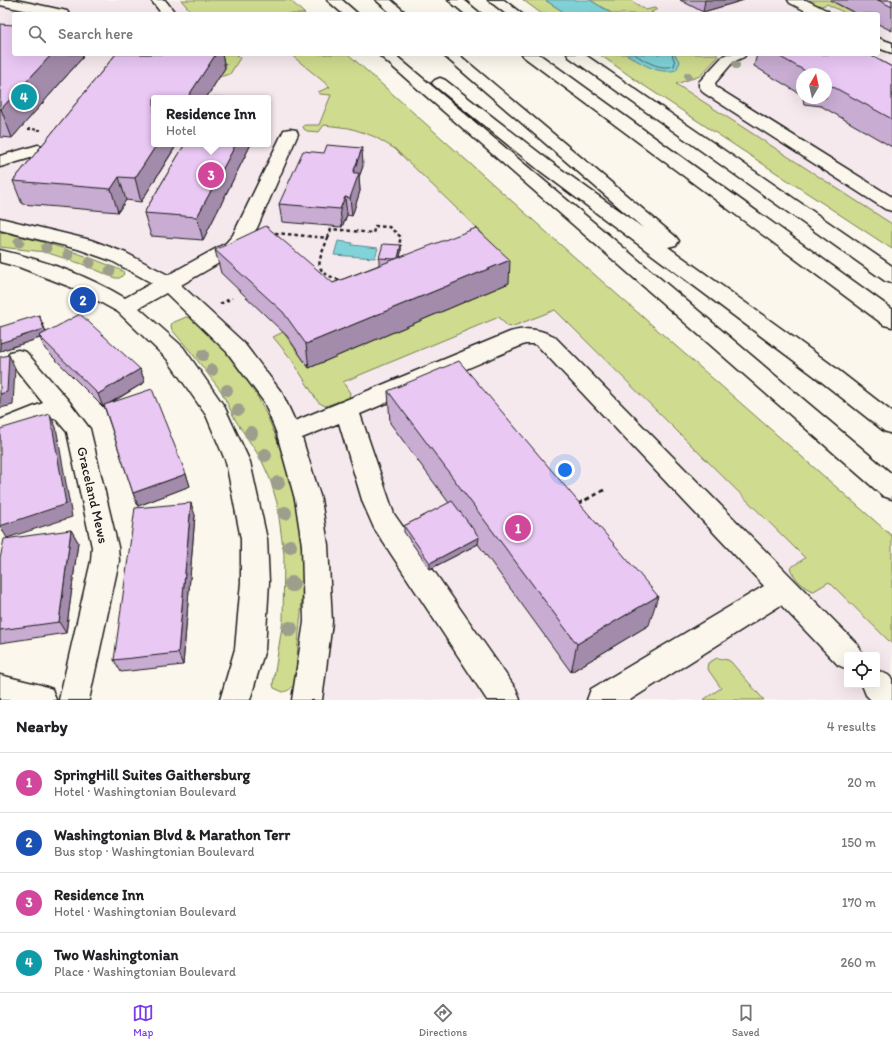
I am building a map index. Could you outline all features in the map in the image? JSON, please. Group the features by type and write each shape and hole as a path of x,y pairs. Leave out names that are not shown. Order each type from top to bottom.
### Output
{"main road":[{"path":"158,0 167,12"},
{"path":"322,0 336,12"},
{"path":"334,0 349,12"},
{"path":"383,0 398,12"},
{"path":"455,0 471,12"},
{"path":"495,0 512,12"},
{"path":"795,0 804,12"},
{"path":"795,0 819,12"},
{"path":"2,1 53,12"},
{"path":"880,43 892,49"},
{"path":"387,56 892,489"},
{"path":"406,56 545,166 821,369 892,425"},
{"path":"451,56 821,369"},
{"path":"532,56 892,320"},
{"path":"577,56 892,276"},
{"path":"734,56 728,58 707,82 707,86 710,90 892,205"},
{"path":"125,307 233,247 241,238 290,134"},
{"path":"0,162 38,150"},
{"path":"0,224 84,244 119,258 167,283 235,347 274,399 289,434 308,499 315,545 318,622 307,700"},
{"path":"0,256 25,262 79,283 105,295 125,307 175,353 216,412 238,462 254,538 255,582 250,649 235,700"},
{"path":"289,434 518,337 532,336 540,338 546,341 845,652"},
{"name":"Graceland Mews","path":"18,358 78,429 105,547 105,561 99,591 74,700"},
{"path":"0,430 60,406"},
{"path":"347,410 376,503 383,520 505,700"},
{"path":"602,700 784,588"},
{"path":"880,688 891,700"},
{"path":"0,690 40,700"}],"path":[{"path":"28,129 42,130"},
{"path":"347,282 327,276 319,266 331,229 373,233 375,226 389,227 401,237 397,251"},
{"path":"275,233 328,238"},
{"path":"219,305 232,298"},
{"path":"575,505 604,490"}],"shaded area":[{"path":"0,0 194,0 204,12 12,12 12,56 302,56 892,609 892,700 312,700 320,531 238,343 112,251 0,222"},
{"path":"524,0 892,0 892,244 606,56 880,56 880,12 542,12"}],"green space":[{"path":"181,0 290,0 303,12 191,12"},
{"path":"523,0 545,0 564,12 539,12"},
{"path":"590,0 630,0 646,10 654,8 658,9 651,12 610,12"},
{"path":"809,0 829,0 852,12 843,12 827,4 819,7 814,6"},
{"path":"184,56 238,56 240,58 230,74 219,77 227,64 210,63"},
{"path":"292,56 350,56 562,246 892,536 892,644 829,582 814,591 807,588 800,582 790,568 805,558 555,310 511,327 507,326 499,317 343,382 350,393 349,398 325,406 318,402 292,360 273,337 283,332 309,368 483,234 395,149 375,137 349,128 324,125 319,132 307,131 304,129 303,126 305,125 319,125 331,95 320,94 318,92 330,87"},
{"path":"602,56 630,56 658,70 677,57 676,56 718,56 700,76 676,84 892,224 892,249 637,81"},
{"path":"0,232 63,248 123,271 124,274 120,278 115,278 82,264 45,252 0,247"},
{"path":"186,317 198,322 214,338 235,361 253,388 268,417 290,480 297,512 301,544 303,583 295,677 293,686 283,692 274,688 273,684 283,620 284,555 277,503 270,479 261,459 236,421 221,391 172,330 172,323"},
{"path":"717,658 731,662 764,700 703,700 721,688 707,668 708,663"}],"water":[{"path":"545,0 590,0 610,12 564,12"},
{"path":"629,56 676,56 680,62 676,70 663,71 656,70"},
{"path":"338,241 353,243 352,245 378,248 375,258 334,255"}],"building":[{"path":"878,0 892,0 892,7"},
{"path":"0,24 12,25 12,56 50,56 0,109"},
{"path":"114,56 215,56 189,95 151,95 151,147 155,147 135,178 119,177 111,189 13,181"},
{"path":"779,56 872,56 892,67 892,119 832,86 832,68 800,68"},
{"path":"327,145 362,148 353,173 359,173 350,198 345,197 340,209 279,204 303,151 324,153"},
{"path":"183,147 234,147 197,217 144,213"},
{"path":"266,226 333,283 476,228 510,260 306,344 283,312 215,250"},
{"path":"383,244 401,245 398,258 379,258"},
{"path":"80,314 140,369 98,394 39,336"},
{"path":"39,315 44,329 0,343 0,327"},
{"path":"9,355 7,392 0,394 0,357"},
{"path":"459,361 658,596 577,644 388,391"},
{"path":"152,389 186,474 133,493 104,405"},
{"path":"50,414 66,504 0,526 0,429"},
{"path":"452,501 479,537 430,563 404,526"},
{"path":"191,503 178,653 114,660 135,508"},
{"path":"71,530 59,622 0,630 0,559 4,539"}],"place":[{"name":"Two Washingtonian","path":"24,97"},
{"name":"Residence Inn","path":"211,175"},
{"name":"Washingtonian Blvd & Marathon Terr","path":"83,300"},
{"name":"SpringHill Suites Gaithersburg","path":"518,528"}]}
